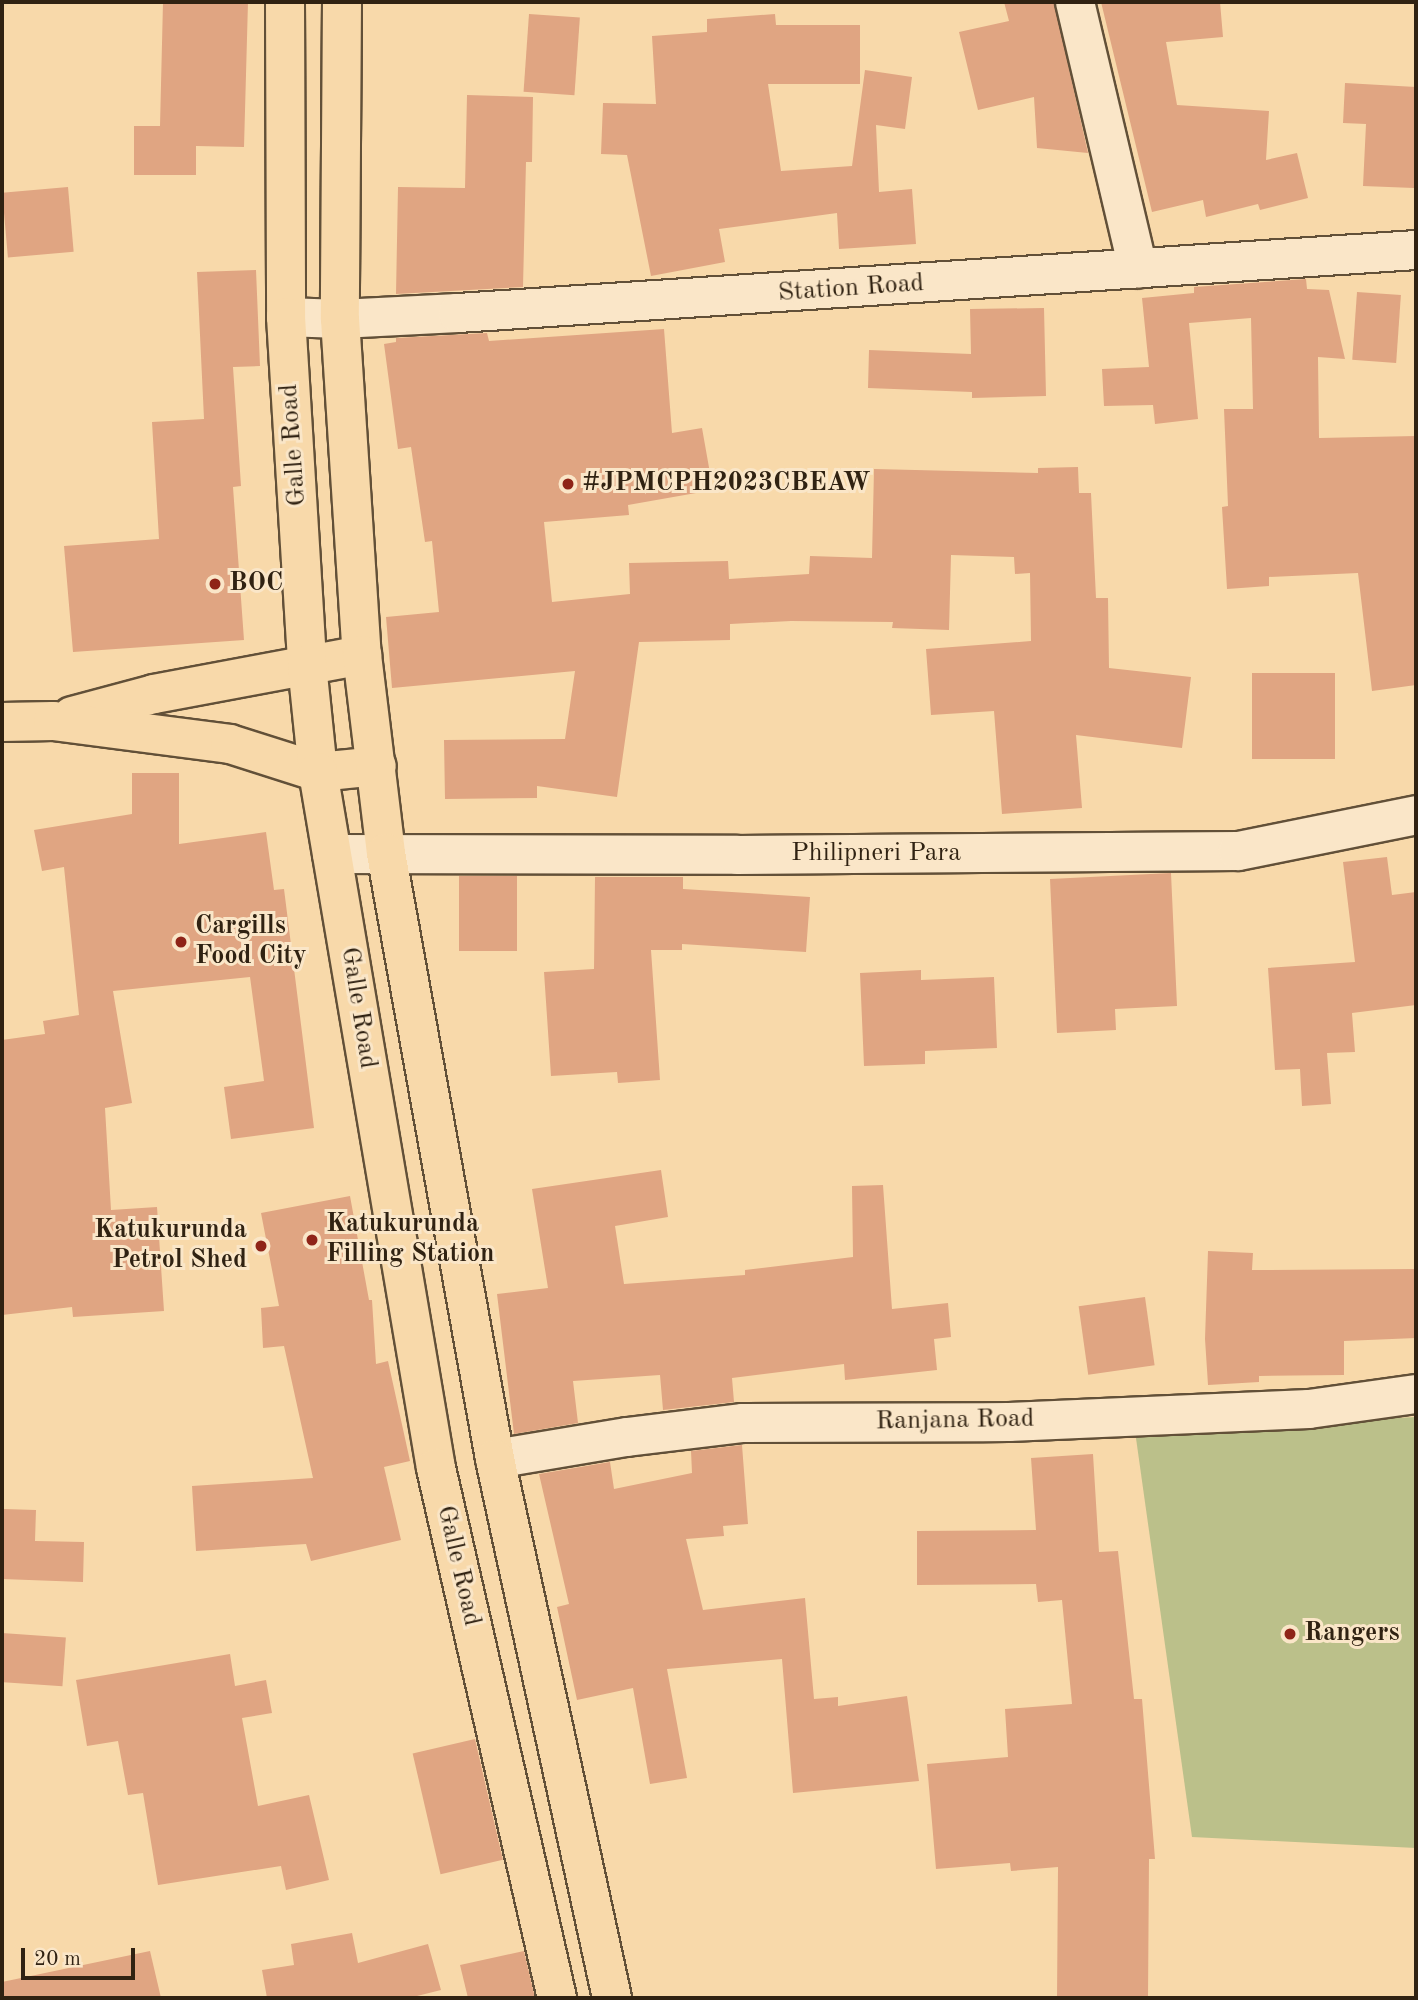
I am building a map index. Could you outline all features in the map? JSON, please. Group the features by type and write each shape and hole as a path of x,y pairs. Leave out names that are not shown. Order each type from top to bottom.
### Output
{"main road":[{"name":"Galle Road","path":"285,2 286,317 307,665 318,772 436,1468 557,1998"},
{"name":"Galle Road","path":"342,2 340,319 362,655 386,853 495,1459 612,1998"},
{"path":"53,721 154,694 362,655"},
{"path":"2,722 53,721 230,744 318,772 377,766"},
{"path":"392,1216 449,1207"}],"street":[{"path":"1075,2 1138,270"},
{"name":"Station Road","path":"286,317 340,319 1138,270 1416,250"},
{"name":"Philipneri Para","path":"332,854 737,855 1238,851 1416,815"},
{"name":"Ranjana Road","path":"495,1459 627,1437 743,1423 1009,1422 1309,1409 1416,1394"}],"green space":[{"name":"Rangers","path":"1416,1417 1416,1848 1192,1837 1135,1431"}],"building":[{"path":"163,2 248,2 244,147 196,146 196,175 134,175 134,126 160,126"},
{"path":"1004,2 1054,2 1088,153 1037,148 1034,97 978,110 959,32 1009,21"},
{"path":"1101,2 1220,2 1223,37 1166,42 1177,105 1269,111 1266,160 1297,153 1308,198 1260,210 1258,204 1206,217 1203,200 1152,212"},
{"path":"529,14 580,18 574,95 524,92"},
{"path":"775,14 776,25 860,25 860,84 768,84 781,171 852,166 865,70 912,77 905,129 876,125 879,192 912,189 916,244 839,249 837,213 719,229 725,262 651,276 627,155 601,154 603,103 656,104 652,36 707,32 707,19"},
{"path":"1345,83 1416,87 1414,188 1363,186 1366,124 1343,123"},
{"path":"467,95 533,97 532,162 526,162 523,287 396,294 398,187 465,188"},
{"path":"68,187 74,252 8,258 2,193"},
{"path":"256,270 260,366 233,367 241,486 233,487 244,640 73,652 64,546 159,539 152,422 204,419 197,272"},
{"path":"1306,279 1307,289 1329,290 1345,359 1318,357 1319,438 1416,436 1416,685 1372,691 1358,573 1269,577 1269,586 1227,589 1222,507 1228,506 1224,409 1253,409 1251,318 1189,323 1198,419 1155,424 1153,405 1104,406 1102,369 1149,367 1142,298 1194,293 1194,287"},
{"path":"1357,292 1401,295 1396,363 1352,360"},
{"path":"1044,308 1046,396 972,398 972,392 868,388 869,350 971,354 970,309"},
{"path":"664,329 672,433 702,428 713,490 628,505 629,515 544,522 552,602 630,594 629,563 728,561 729,579 809,574 810,556 872,558 874,469 1038,473 1038,468 1078,467 1079,493 1091,493 1096,598 1108,598 1109,668 1191,677 1182,748 1076,735 1082,808 1002,814 994,711 931,715 926,649 1031,641 1030,573 1015,574 1014,557 951,555 949,630 892,628 893,622 791,621 730,624 730,640 639,642 617,797 537,786 537,798 445,799 444,740 565,739 575,671 392,688 386,617 439,612 432,541 425,542 411,447 398,449 384,344 396,342 396,338 487,333 489,341"},
{"path":"1252,673 1335,673 1335,759 1252,759"},
{"path":"132,773 179,773 179,844 266,832 274,890 284,889 314,1128 231,1139 224,1087 264,1081 250,977 113,991 132,1103 105,1108 111,1210 157,1207 164,1311 73,1317 72,1307 2,1315 2,1040 45,1034 43,1021 79,1015 64,867 42,871 34,830 132,814"},
{"path":"1387,857 1392,895 1416,892 1416,1005 1352,1013 1355,1052 1327,1053 1331,1104 1302,1106 1300,1069 1275,1070 1268,968 1355,962 1343,862"},
{"path":"1171,873 1177,1006 1115,1009 1116,1030 1057,1033 1050,879"},
{"path":"459,876 517,876 517,951 459,951"},
{"path":"595,877 683,877 683,889 810,897 806,952 682,944 682,950 651,950 660,1080 618,1083 617,1072 551,1076 544,972 594,969"},
{"path":"921,970 921,980 994,977 997,1048 925,1051 925,1064 864,1066 860,973"},
{"path":"661,1170 668,1217 615,1226 624,1284 745,1275 745,1270 853,1257 852,1186 883,1185 892,1309 948,1303 951,1337 934,1339 937,1370 845,1380 844,1364 732,1378 734,1402 663,1410 660,1375 573,1381 578,1423 514,1434 497,1294 548,1288 532,1189"},
{"path":"350,1196 369,1300 372,1300 376,1364 388,1361 410,1461 384,1467 401,1540 311,1561 306,1544 196,1551 192,1486 313,1478 284,1346 263,1348 261,1308 279,1306 261,1213"},
{"path":"1208,1251 1253,1253 1252,1270 1416,1269 1416,1338 1344,1341 1344,1375 1259,1376 1259,1382 1208,1385 1205,1339"},
{"path":"1145,1297 1155,1365 1088,1375 1079,1306"},
{"path":"742,1445 748,1524 723,1526 724,1536 686,1539 703,1610 805,1598 814,1699 838,1697 838,1706 907,1696 919,1781 793,1793 782,1659 667,1669 687,1778 650,1784 633,1688 577,1700 557,1607 569,1604 539,1474 610,1462 614,1489 692,1473 691,1451"},
{"path":"1093,1454 1099,1552 1118,1551 1134,1699 1142,1699 1155,1859 1149,1859 1148,1998 1057,1998 1058,1867 1011,1871 1010,1863 936,1869 927,1764 1008,1757 1005,1709 1072,1704 1062,1600 1038,1602 1036,1584 917,1585 917,1531 1036,1530 1031,1458"},
{"path":"4,1509 36,1510 35,1541 84,1542 83,1582 2,1579"},
{"path":"2,1633 66,1637 62,1686 2,1682"},
{"path":"230,1654 235,1686 266,1680 272,1713 242,1718 258,1806 309,1795 329,1880 286,1890 281,1866 158,1885 143,1793 128,1795 118,1741 87,1746 76,1680"},
{"path":"475,1739 503,1860 441,1874 413,1753"},
{"path":"352,1933 358,1963 428,1944 441,1990 409,1998 267,1998 262,1970 294,1965 291,1944"},
{"path":"150,1951 161,1998 2,1998 2,1982"},
{"path":"524,1951 535,1998 468,1998 460,1965"}],"place":[{"name":"#JPMCPH2023CBEAW","path":"568,484"},
{"name":"BOC","path":"215,584"},
{"name":"Cargills Food City","path":"181,942"},
{"name":"Katukurunda Filling Station","path":"312,1240"},
{"name":"Katukurunda Petrol Shed","path":"261,1246"},
{"name":"Rangers","path":"1290,1634"}]}
